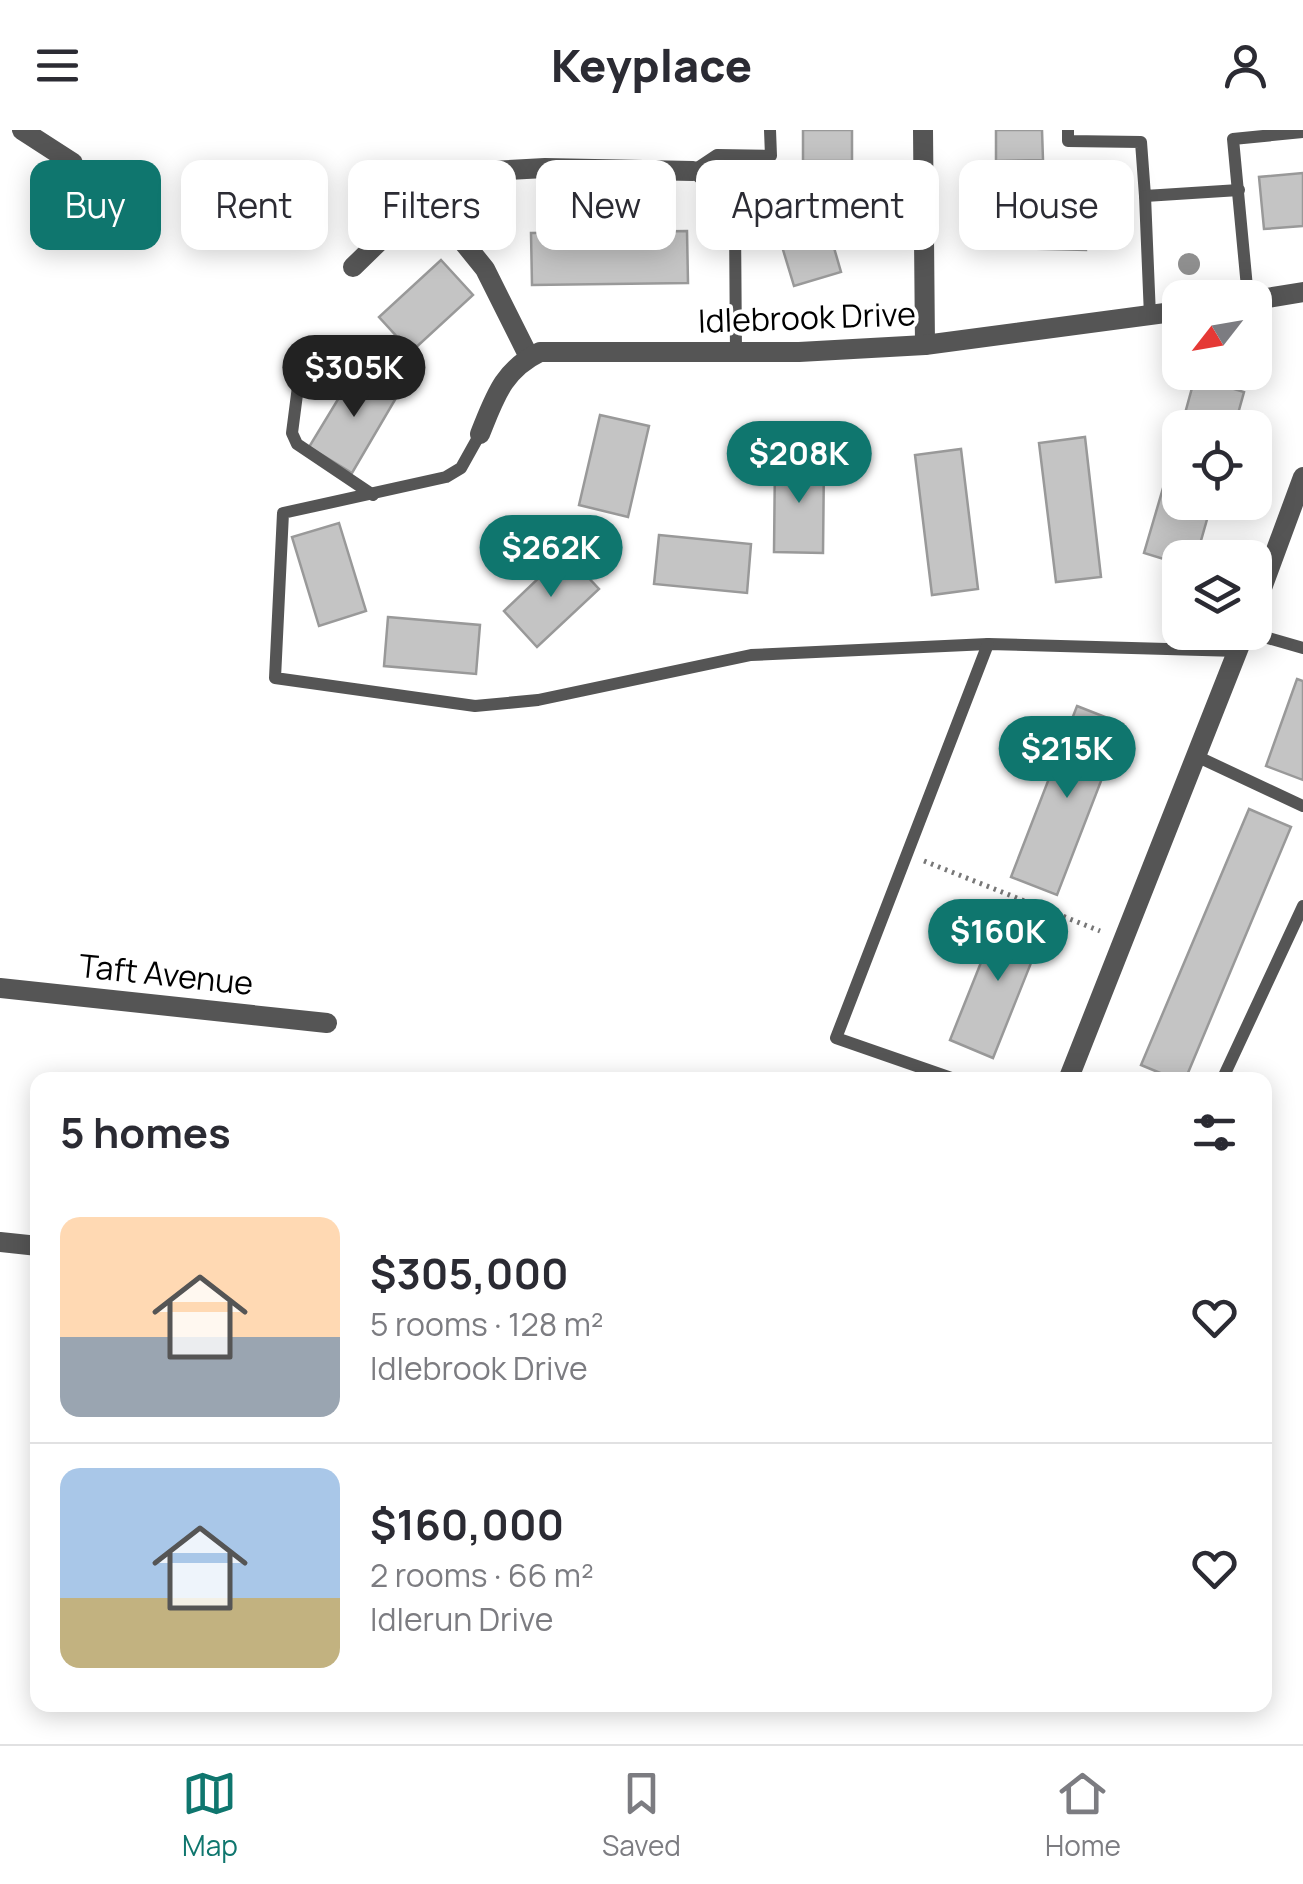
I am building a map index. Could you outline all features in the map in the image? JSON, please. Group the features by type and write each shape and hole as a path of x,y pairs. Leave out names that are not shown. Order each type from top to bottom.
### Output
{"street":[{"path":"22,130 68,160"},
{"path":"923,130 925,345"},
{"path":"516,172 693,171"},
{"path":"353,267 370,250"},
{"path":"470,250 485,269 529,358 503,379 480,434"},
{"path":"1272,296 1303,292"},
{"name":"Idlebrook Drive","path":"529,358 540,352 736,352 925,345 1162,314"},
{"path":"1272,561 1303,477"},
{"path":"1071,1072 1239,650"},
{"name":"Taft Avenue","path":"0,988 326,1023"},
{"path":"0,1242 30,1245"}],"lane":[{"path":"736,352 735,222 720,198 693,171 717,154 771,156 770,130"},
{"path":"1068,130 1068,141 1142,142 1150,316"},
{"path":"1250,280 1234,139 1303,132"},
{"path":"1144,196 1239,190"},
{"path":"300,372 292,433 297,444 373,495"},
{"path":"480,434 462,468 373,495 283,513 275,678 475,706 538,700 751,655 1162,641"},
{"path":"1272,643 1303,648"},
{"path":"934,1072 836,1038 988,644"},
{"path":"1196,756 1303,806"},
{"path":"1226,1072 1303,906"}],"path":[{"path":"907,854 1123,940"}],"building":[{"path":"803,130 852,130 852,160 803,160"},
{"path":"996,130 1042,130 1043,160 996,160"},
{"path":"1303,173 1303,226 1264,229 1259,177"},
{"path":"676,231 687,231 688,283 532,285 531,233 536,233 536,250 676,250"},
{"path":"783,250 835,250 841,272 794,286"},
{"path":"441,260 473,295 411,352 379,317"},
{"path":"357,368 399,393 352,473 309,447"},
{"path":"1191,390 1244,392 1239,410 1186,410"},
{"path":"600,415 649,426 628,517 579,505"},
{"path":"1085,437 1101,577 1056,582 1039,443"},
{"path":"961,449 978,589 932,595 915,455"},
{"path":"775,459 824,460 823,553 774,552"},
{"path":"1162,492 1162,520 1207,520 1201,540 1162,540 1162,558 1144,553"},
{"path":"339,523 366,611 319,626 292,537"},
{"path":"659,535 751,544 747,593 654,584"},
{"path":"565,553 599,589 537,647 504,611"},
{"path":"388,617 480,625 476,674 384,666"},
{"path":"1297,679 1303,681 1303,780 1266,766"},
{"path":"1077,706 1123,724 1057,895 1011,877"},
{"path":"1249,809 1291,827 1188,1072 1158,1072 1141,1065"},
{"path":"1002,910 1045,928 993,1058 950,1040"}]}
